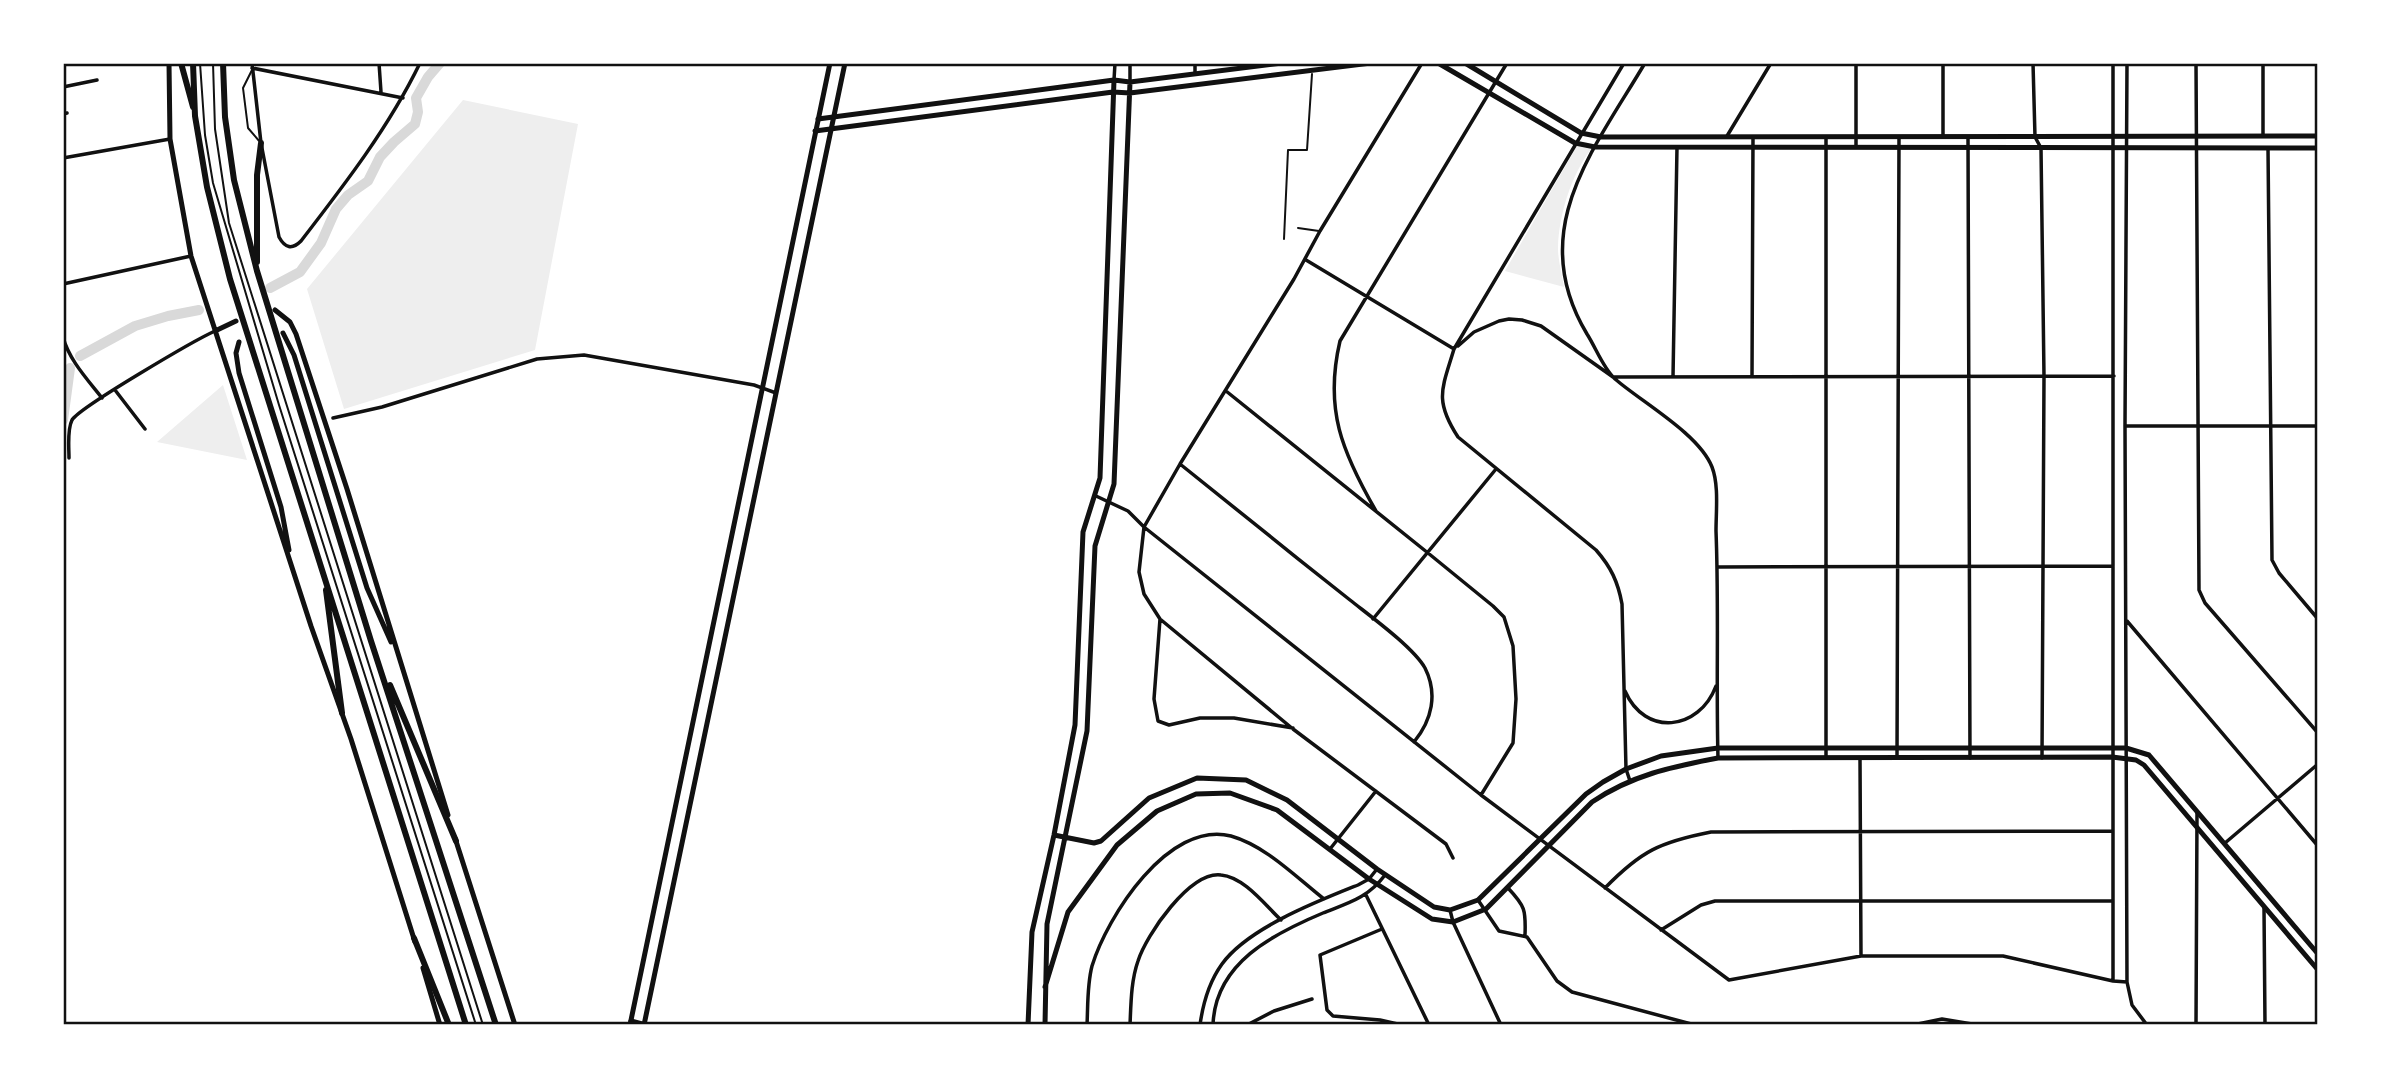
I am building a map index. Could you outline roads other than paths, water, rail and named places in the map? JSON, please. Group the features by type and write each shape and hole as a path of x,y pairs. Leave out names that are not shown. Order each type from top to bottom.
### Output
{"highway":[{"path":"181,63 230,279 466,1025"},
{"path":"193,63 195,116"},
{"path":"223,63 225,117 234,180 257,271 371,641 496,1025"},
{"path":"257,271 257,175 261,142"},
{"path":"324,574 342,713"},
{"path":"371,641 456,841"},
{"path":"414,938 449,1025"}],"street":[{"path":"169,63 170,139 191,256 342,713 440,1025"},
{"path":"379,63 381,93"},
{"path":"403,98 252,66 261,142 279,237 283,244 289,248 296,247 351,176 403,98 420,63"},
{"path":"831,63 631,1023 644,1025 845,63"},
{"path":"1028,1025 1032,932 1075,725 1083,532 1100,478 1115,63"},
{"path":"1045,1025 1047,924 1087,731 1095,546 1114,484 1130,63"},
{"path":"1195,63 1195,74"},
{"path":"818,119 1114,80 1130,82 1282,63"},
{"path":"816,131 1113,92 1130,93 1371,63"},
{"path":"1422,63 1144,527 1139,572 1144,594 1160,619 1293,729 1446,844 1453,858"},
{"path":"1438,63 1575,143 1595,147 2318,148"},
{"path":"1465,63 1581,133 1601,136 2318,136"},
{"path":"1377,513 1343,448 1332,386 1340,341 1507,63"},
{"path":"1624,63 1454,349 1442,390 1445,415 1458,437 1596,550 1609,565 1618,583 1622,604 1626,769 1630,781"},
{"path":"1613,377 1569,297 1563,257 1563,228 1569,200 1595,147 1645,63"},
{"path":"1727,137 1771,63"},
{"path":"1856,63 1856,147"},
{"path":"1943,63 1943,137"},
{"path":"2033,63 2035,137 2041,148 2044,376 2042,758"},
{"path":"2113,63 2113,981"},
{"path":"2127,63 2127,982 2132,1005 2147,1025"},
{"path":"2196,63 2200,595 2318,733"},
{"path":"2263,63 2263,137"},
{"path":"1261,64 1261,77"},
{"path":"63,87 97,79"},
{"path":"1752,377 1753,137"},
{"path":"1826,137 1826,758"},
{"path":"1897,758 1899,137"},
{"path":"1968,137 1970,758"},
{"path":"63,158 170,139"},
{"path":"1673,377 1677,147"},
{"path":"2268,148 2272,560 2279,573 2318,619"},
{"path":"63,284 191,256"},
{"path":"1306,259 1454,349"},
{"path":"275,310 290,322 296,334 515,1025"},
{"path":"1454,349 1474,332 1491,324 1522,320 1541,326 1613,377 1695,442 1708,459 1714,474 1718,567 1718,758"},
{"path":"69,458 73,418 115,390 236,321"},
{"path":"283,333 294,355 368,588 402,667"},
{"path":"63,337 80,370 102,398"},
{"path":"239,342 236,353 239,373 281,507 293,570"},
{"path":"333,418 382,407 537,359 584,355 763,388 776,393"},
{"path":"1613,377 2114,376"},
{"path":"115,390 145,429"},
{"path":"1226,390 1504,617 1514,646 1516,699 1513,743 1481,795"},
{"path":"2125,426 2318,426"},
{"path":"1180,464 1418,658 1430,682 1432,693 1431,712 1421,734 1414,742"},
{"path":"1373,619 1496,469"},
{"path":"1096,496 1128,511 1144,527 1481,795 1729,980 1861,956 2003,956 2127,982"},
{"path":"1718,567 2113,566"},
{"path":"1160,619 1154,699 1158,720 1169,725 1200,718 1234,718 1293,729"},
{"path":"2126,620 2318,846"},
{"path":"1625,690 1631,704 1649,718 1657,722 1675,723 1687,720 1700,711 1711,698 1717,683"},
{"path":"1054,835 1094,844 1101,841 1149,798 1197,778 1246,780 1287,800 1385,875 1434,907 1450,910 1478,900 1586,794 1626,769 1661,756 1718,748 2126,748 2149,755 2318,954"},
{"path":"1045,987 1068,912 1117,845 1157,811 1196,794 1230,793 1277,810 1378,885 1432,919 1453,922 1486,909 1592,802 1609,790 1662,768 1718,758 2112,757 2144,765 2318,970"},
{"path":"1860,758 1861,956"},
{"path":"2224,844 2318,764"},
{"path":"1330,849 1376,791"},
{"path":"2196,1025 2197,811"},
{"path":"1605,888 1637,858 1666,842 1711,832 2112,831"},
{"path":"1087,1025 1091,969 1109,925 1151,868 1184,844 1203,836 1217,834 1231,837 1272,858 1324,899"},
{"path":"1200,1025 1203,1006 1223,962 1281,920 1369,879 1377,869"},
{"path":"1130,1025 1133,978 1139,958 1149,937 1190,888 1207,877 1220,874 1233,879 1281,920"},
{"path":"1213,1025 1221,990 1244,957 1262,943 1295,925 1366,895 1385,875"},
{"path":"1507,887 1526,912 1525,935 1557,981 1572,992 1695,1025"},
{"path":"1366,895 1429,1025"},
{"path":"1478,900 1499,931 1525,935"},
{"path":"1661,930 1701,905 1715,901 2112,901"},
{"path":"2264,907 2265,1025"},
{"path":"1450,910 1453,922 1501,1025"},
{"path":"1382,929 1320,955 1327,1010 1333,1016 1380,1020 1402,1025"},
{"path":"1257,935 1262,943"},
{"path":"1247,1025 1274,1011 1312,999"},
{"path":"1913,1025 1942,1019 1978,1025"}],"lane":[{"path":"200,63 205,135 212,183 279,405 476,1025"},
{"path":"213,63 215,129 229,223 483,1025"},
{"path":"252,66 243,88 248,128 261,142"},
{"path":"1284,239 1288,150 1307,150 1313,70"},
{"path":"1298,228 1320,231"}],"waterway":[{"path":"270,288 300,272 321,243 336,209 348,195 368,181 380,157 415,124 418,112 416,98 440,63"},
{"path":"80,356 135,326 199,310"},
{"path":"63,420 70,368"}]}
